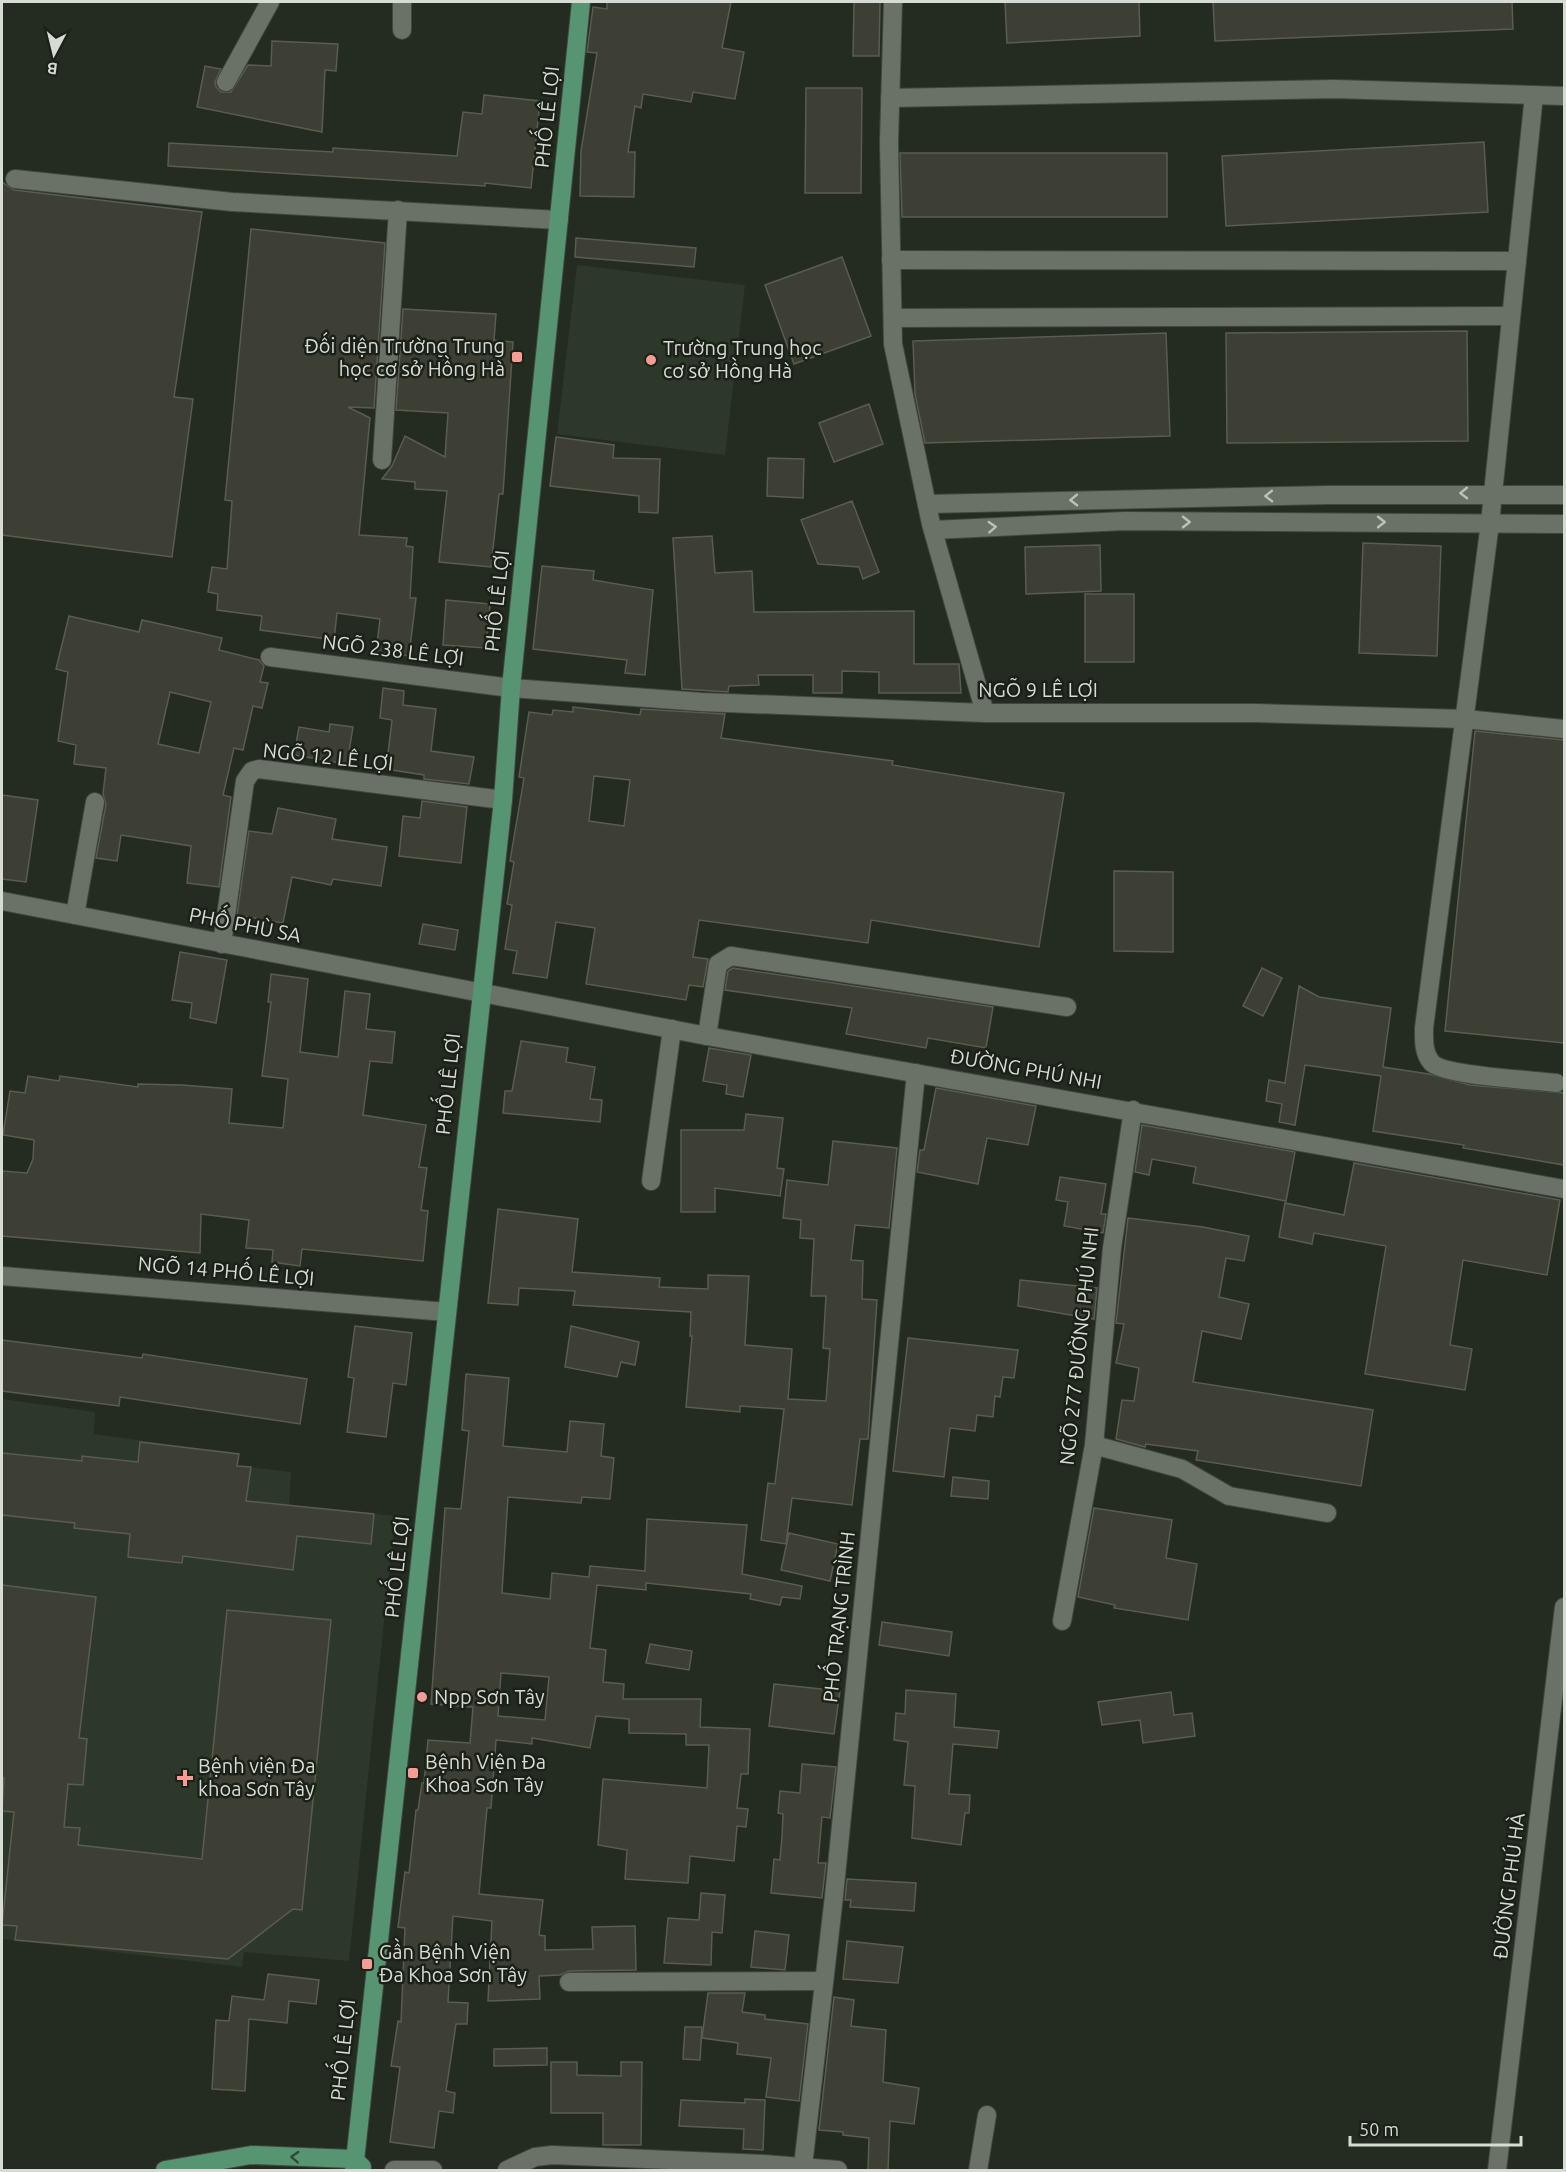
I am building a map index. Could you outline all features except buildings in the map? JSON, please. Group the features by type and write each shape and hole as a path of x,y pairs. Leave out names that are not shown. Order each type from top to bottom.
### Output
{"main road":[{"name":"PHỐ LÊ LỢI","path":"357,2167 503,800 511,688 581,2"},
{"path":"165,2170 251,2155 357,2167"}],"street":[{"path":"226,81 270,2"},
{"path":"402,2 402,30"},
{"path":"893,2 890,98 893,344 933,530 985,713"},
{"path":"890,98 1334,89 1564,96"},
{"path":"1534,95 1490,523 1424,1028 1424,1050 1433,1064 1452,1071 1556,1083"},
{"path":"15,178 232,202 559,220"},
{"path":"382,460 398,210"},
{"path":"891,260 1517,261"},
{"path":"892,318 1511,316"},
{"path":"927,504 1492,493 1564,495"},
{"path":"933,530 1125,521 1564,524"},
{"name":"NGÕ 238 LÊ LỢI","path":"270,657 511,688"},
{"name":"NGÕ 9 LÊ LỢI","path":"511,688 702,702 985,713 1255,713 1465,718 1564,729"},
{"name":"NGÕ 12 LÊ LỢI","path":"222,944 245,781 252,771 503,800"},
{"path":"75,915 95,802"},
{"name":"PHỐ PHÙ SA","path":"2,901 481,991"},
{"path":"707,1036 718,964 731,956 1066,1007"},
{"name":"ĐƯỜNG PHÚ NHI","path":"481,991 707,1036 1133,1110 1564,1190"},
{"path":"651,1181 672,1029"},
{"name":"PHỐ TRẠNG TRÌNH","path":"803,2166 916,1073"},
{"name":"NGÕ 277 ĐƯỜNG PHÚ NHI","path":"1062,1621 1094,1445 1112,1248 1133,1110"},
{"name":"NGÕ 14 PHỐ LÊ LỢI","path":"2,1276 447,1312"},
{"path":"1094,1445 1182,1468 1229,1496 1327,1513"},
{"name":"ĐƯỜNG PHÚ HÀ","path":"1497,2170 1564,1607"},
{"path":"569,1982 823,1981"},
{"path":"978,2170 987,2115"},
{"path":"507,2170 535,2157 552,2155 803,2166 838,2170"},
{"path":"394,2170 434,2170"}],"shaded area":[{"name":"Trường Trung học cơ sở Hồng Hà","path":"577,265 745,285 725,455 557,434"},
{"name":"Bệnh viện Đa khoa Sơn Tây","path":"2,1399 95,1412 94,1434 239,1454 238,1466 291,1472 289,1505 395,1516 349,1961 244,1952 242,1967 2,1939"}],"place":[{"name":"Đối diện Trường Trung học cơ sở Hồng Hà","path":"517,357"},
{"name":"Trường Trung học cơ sở Hồng Hà","path":"651,360"},
{"name":"Npp Sơn Tây","path":"422,1697"},
{"name":"Bệnh Viện Đa Khoa Sơn Tây","path":"413,1773"},
{"name":"Bệnh viện Đa khoa Sơn Tây","path":"185,1778"},
{"name":"Gần Bệnh Viện Đa Khoa Sơn Tây","path":"367,1964"}]}
